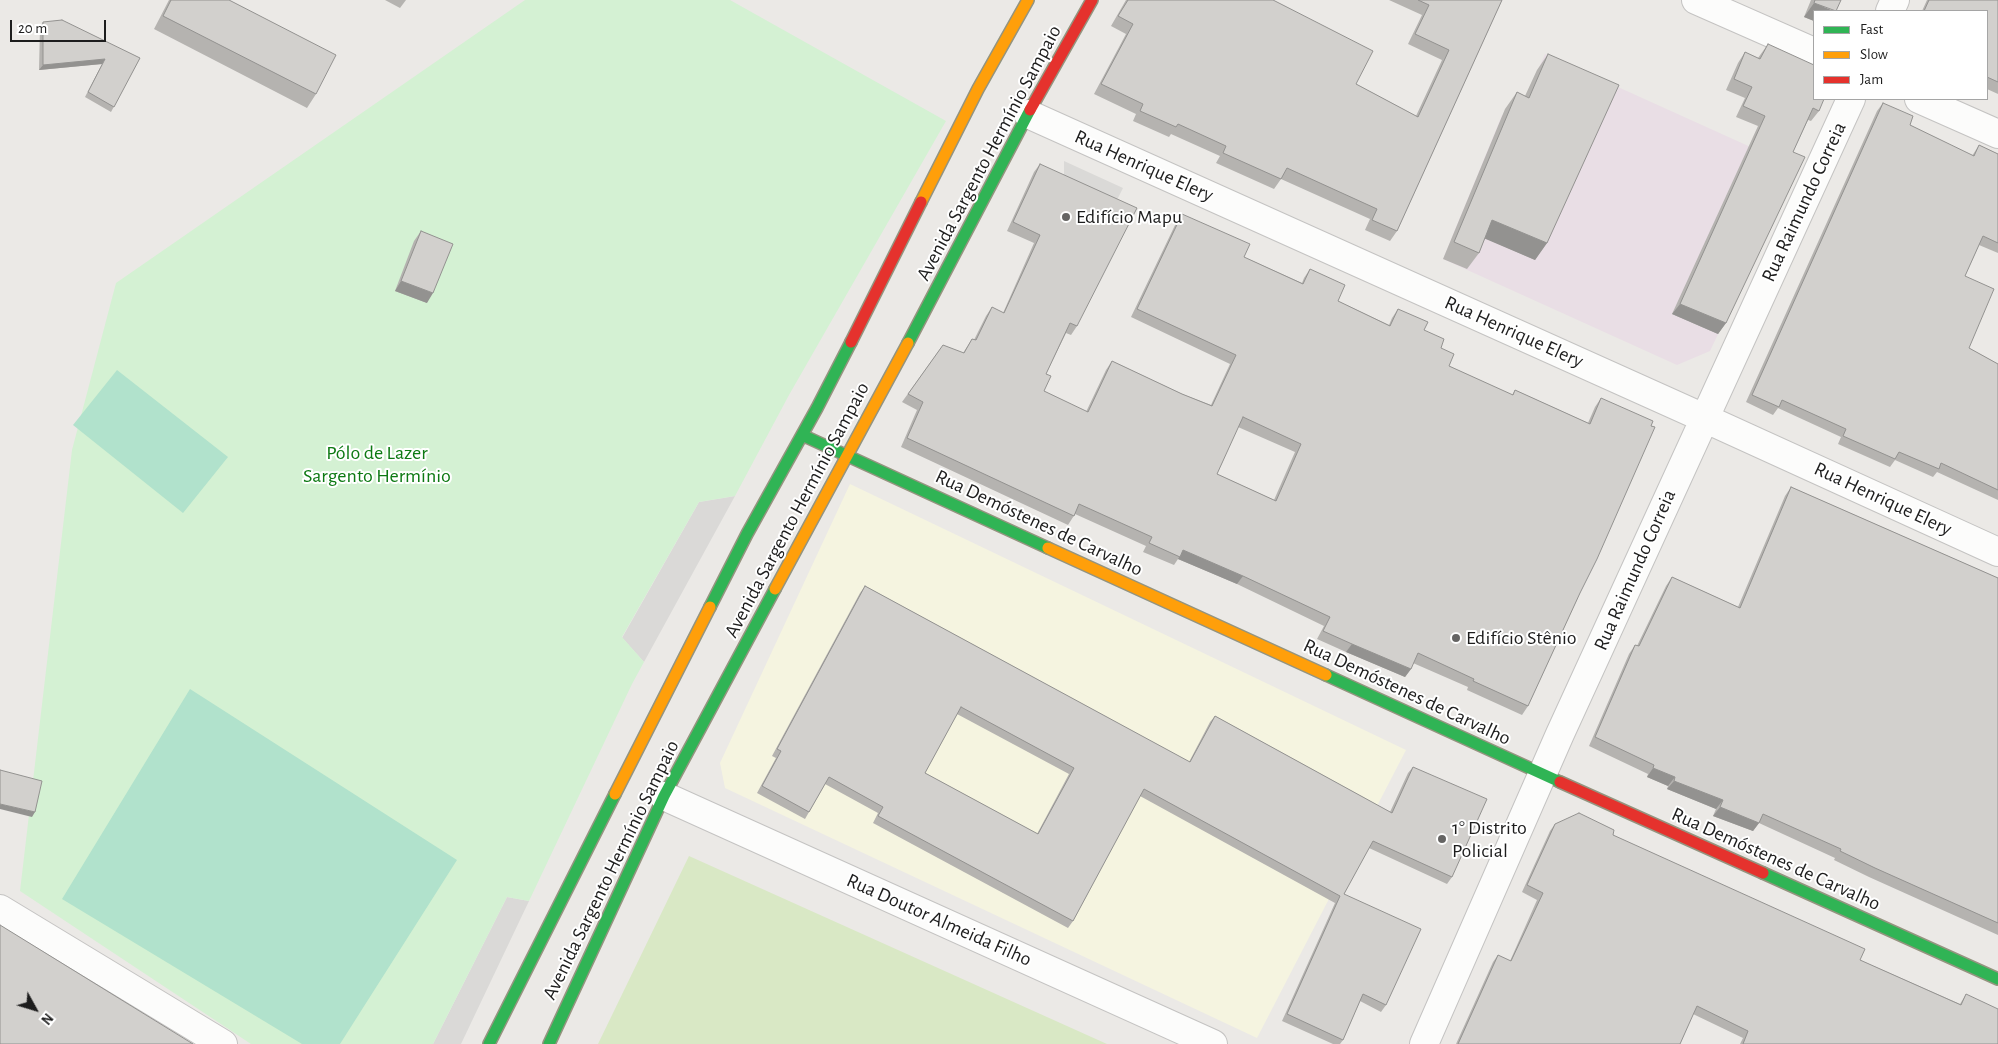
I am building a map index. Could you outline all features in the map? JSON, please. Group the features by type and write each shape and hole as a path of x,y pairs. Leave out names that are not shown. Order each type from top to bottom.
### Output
{"main road":[{"name":"Avenida Sargento Hermínio Sampaio","path":"489,1044 716,595 802,435 978,89 1028,0"},
{"name":"Avenida Sargento Hermínio Sampaio","path":"549,1044 664,796 848,456 1028,114 1092,0"},
{"name":"Rua Demóstenes de Carvalho","path":"802,435 1542,774 1998,979"}],"street":[{"path":"1696,0 1813,52"},
{"name":"Rua Raimundo Correia","path":"1424,1044 1542,774 1851,100"},
{"path":"1921,100 1998,134"},
{"name":"Rua Henrique Elery","path":"1028,114 1998,552"},
{"name":"Rua Doutor Almeida Filho","path":"664,796 1213,1044"},
{"path":"0,909 223,1044"}],"shaded area":[{"path":"1545,54 1797,168 1710,351 1677,365 1443,259 1502,115 1515,121"},
{"path":"1064,161 1123,188 1115,204 1064,182"},
{"path":"850,484 1406,750 1257,1038 725,788 720,763"},
{"path":"735,496 644,662 622,638 699,502"},
{"path":"507,897 529,901 461,1044 433,1044"}],"green space":[{"name":"Pólo de Lazer Sargento Hermínio","path":"525,0 730,0 946,121 789,395 735,496 699,502 622,637 644,662 529,901 507,897 433,1044 251,1044 20,891 72,450 116,283"},
{"path":"117,370 228,457 183,513 73,425"},
{"path":"190,689 457,860 340,1044 302,1044 62,899"},
{"path":"689,856 1107,1044 598,1044"}],"building":[{"path":"171,0 229,0 336,55 316,94 163,16"},
{"path":"1128,0 1273,0 1373,51 1356,84 1418,117 1449,50 1415,34 1429,5 1418,0 1502,0 1397,231 1372,220 1377,209 1287,168 1281,179 1223,153 1226,146 1178,124 1176,127 1140,111 1143,104 1101,84 1133,24 1118,16"},
{"path":"1815,0 1841,0 1836,10 1814,3"},
{"path":"1929,0 1998,0 1998,82 1988,77 1988,10 1924,10"},
{"path":"62,20 140,58 114,107 88,92 105,59 43,65 43,22"},
{"path":"1768,44 1813,65 1813,100 1824,100 1819,111 1813,108 1793,152 1805,157 1726,323 1680,304 1765,116 1743,106 1752,87 1734,79 1745,52 1760,59"},
{"path":"1548,54 1619,85 1547,243 1492,220 1479,253 1454,242 1517,92 1529,98"},
{"path":"1883,103 1913,116 1910,125 1974,156 1979,145 1998,154 1998,243 1983,236 1965,276 1994,289 1969,348 1998,364 1998,490 1941,463 1939,469 1899,452 1895,459 1843,436 1846,429 1782,400 1779,407 1752,395"},
{"path":"1040,164 1137,208 1077,326 1070,323 1046,374 1051,376 1044,391 1088,412 1112,361 1212,406 1236,355 1137,309 1182,214 1250,244 1244,257 1303,284 1310,269 1345,285 1338,301 1390,326 1398,309 1428,322 1424,330 1444,339 1441,348 1454,354 1449,366 1513,395 1515,390 1590,424 1601,398 1653,421 1651,426 1655,427 1597,559 1528,706 1418,653 1411,669 1352,644 1323,631 1330,617 1243,576 1183,550 1180,557 1149,543 1152,537 1079,504 1074,516 907,438 923,402 908,394 943,345 964,353 972,339 976,340 992,307 1004,313 1040,235 1013,222","holes":["1243,417 1301,444 1276,501 1217,474"]},
{"path":"421,231 453,244 433,293 401,281"},
{"path":"1791,487 1998,578 1998,923 1875,868 1840,851 1841,849 1763,814 1759,823 1720,807 1723,800 1674,781 1675,777 1653,768 1654,765 1595,737 1635,645 1639,646 1672,577 1740,608"},
{"path":"865,586 1190,762 1215,716 1392,813 1413,767 1487,799 1452,877 1373,841 1344,894 1421,929 1386,1005 1363,994 1343,1040 1287,1014 1340,896 1144,789 1073,921 878,816 883,807 829,777 809,812 762,786 781,751 777,749","holes":["961,707 1074,768 1038,834 925,773"]},
{"path":"0,770 42,781 35,812 0,804"},
{"path":"1579,813 1614,830 1613,835 1865,949 1860,960 1961,1005 1966,994 1998,1009 1998,1044 1743,1044 1748,1031 1697,1006 1680,1044 1458,1044 1498,955 1511,961 1543,893 1527,885 1555,824"},
{"path":"0,925 193,1044 0,1044"}],"traffic: fast":[{"path":"908,343 1030,110"},
{"path":"710,607 747,534 817,408 851,342"},
{"path":"802,435 1048,548"},
{"path":"549,1044 664,796 775,589"},
{"path":"1326,675 1560,782"},
{"path":"489,1044 615,794"},
{"path":"1763,873 1998,979"}],"traffic: slow":[{"path":"921,202 978,89 1028,0"},
{"path":"775,589 908,343"},
{"path":"1048,548 1326,675"},
{"path":"615,794 710,607"}],"traffic: jam":[{"path":"1030,110 1092,0"},
{"path":"851,342 921,202"},
{"path":"1560,782 1763,873"}],"place":[{"name":"Edifício Mapu","path":"1066,217"},
{"name":"Edifício Stênio","path":"1456,638"},
{"name":"1° Distrito Policial","path":"1442,839"}]}
